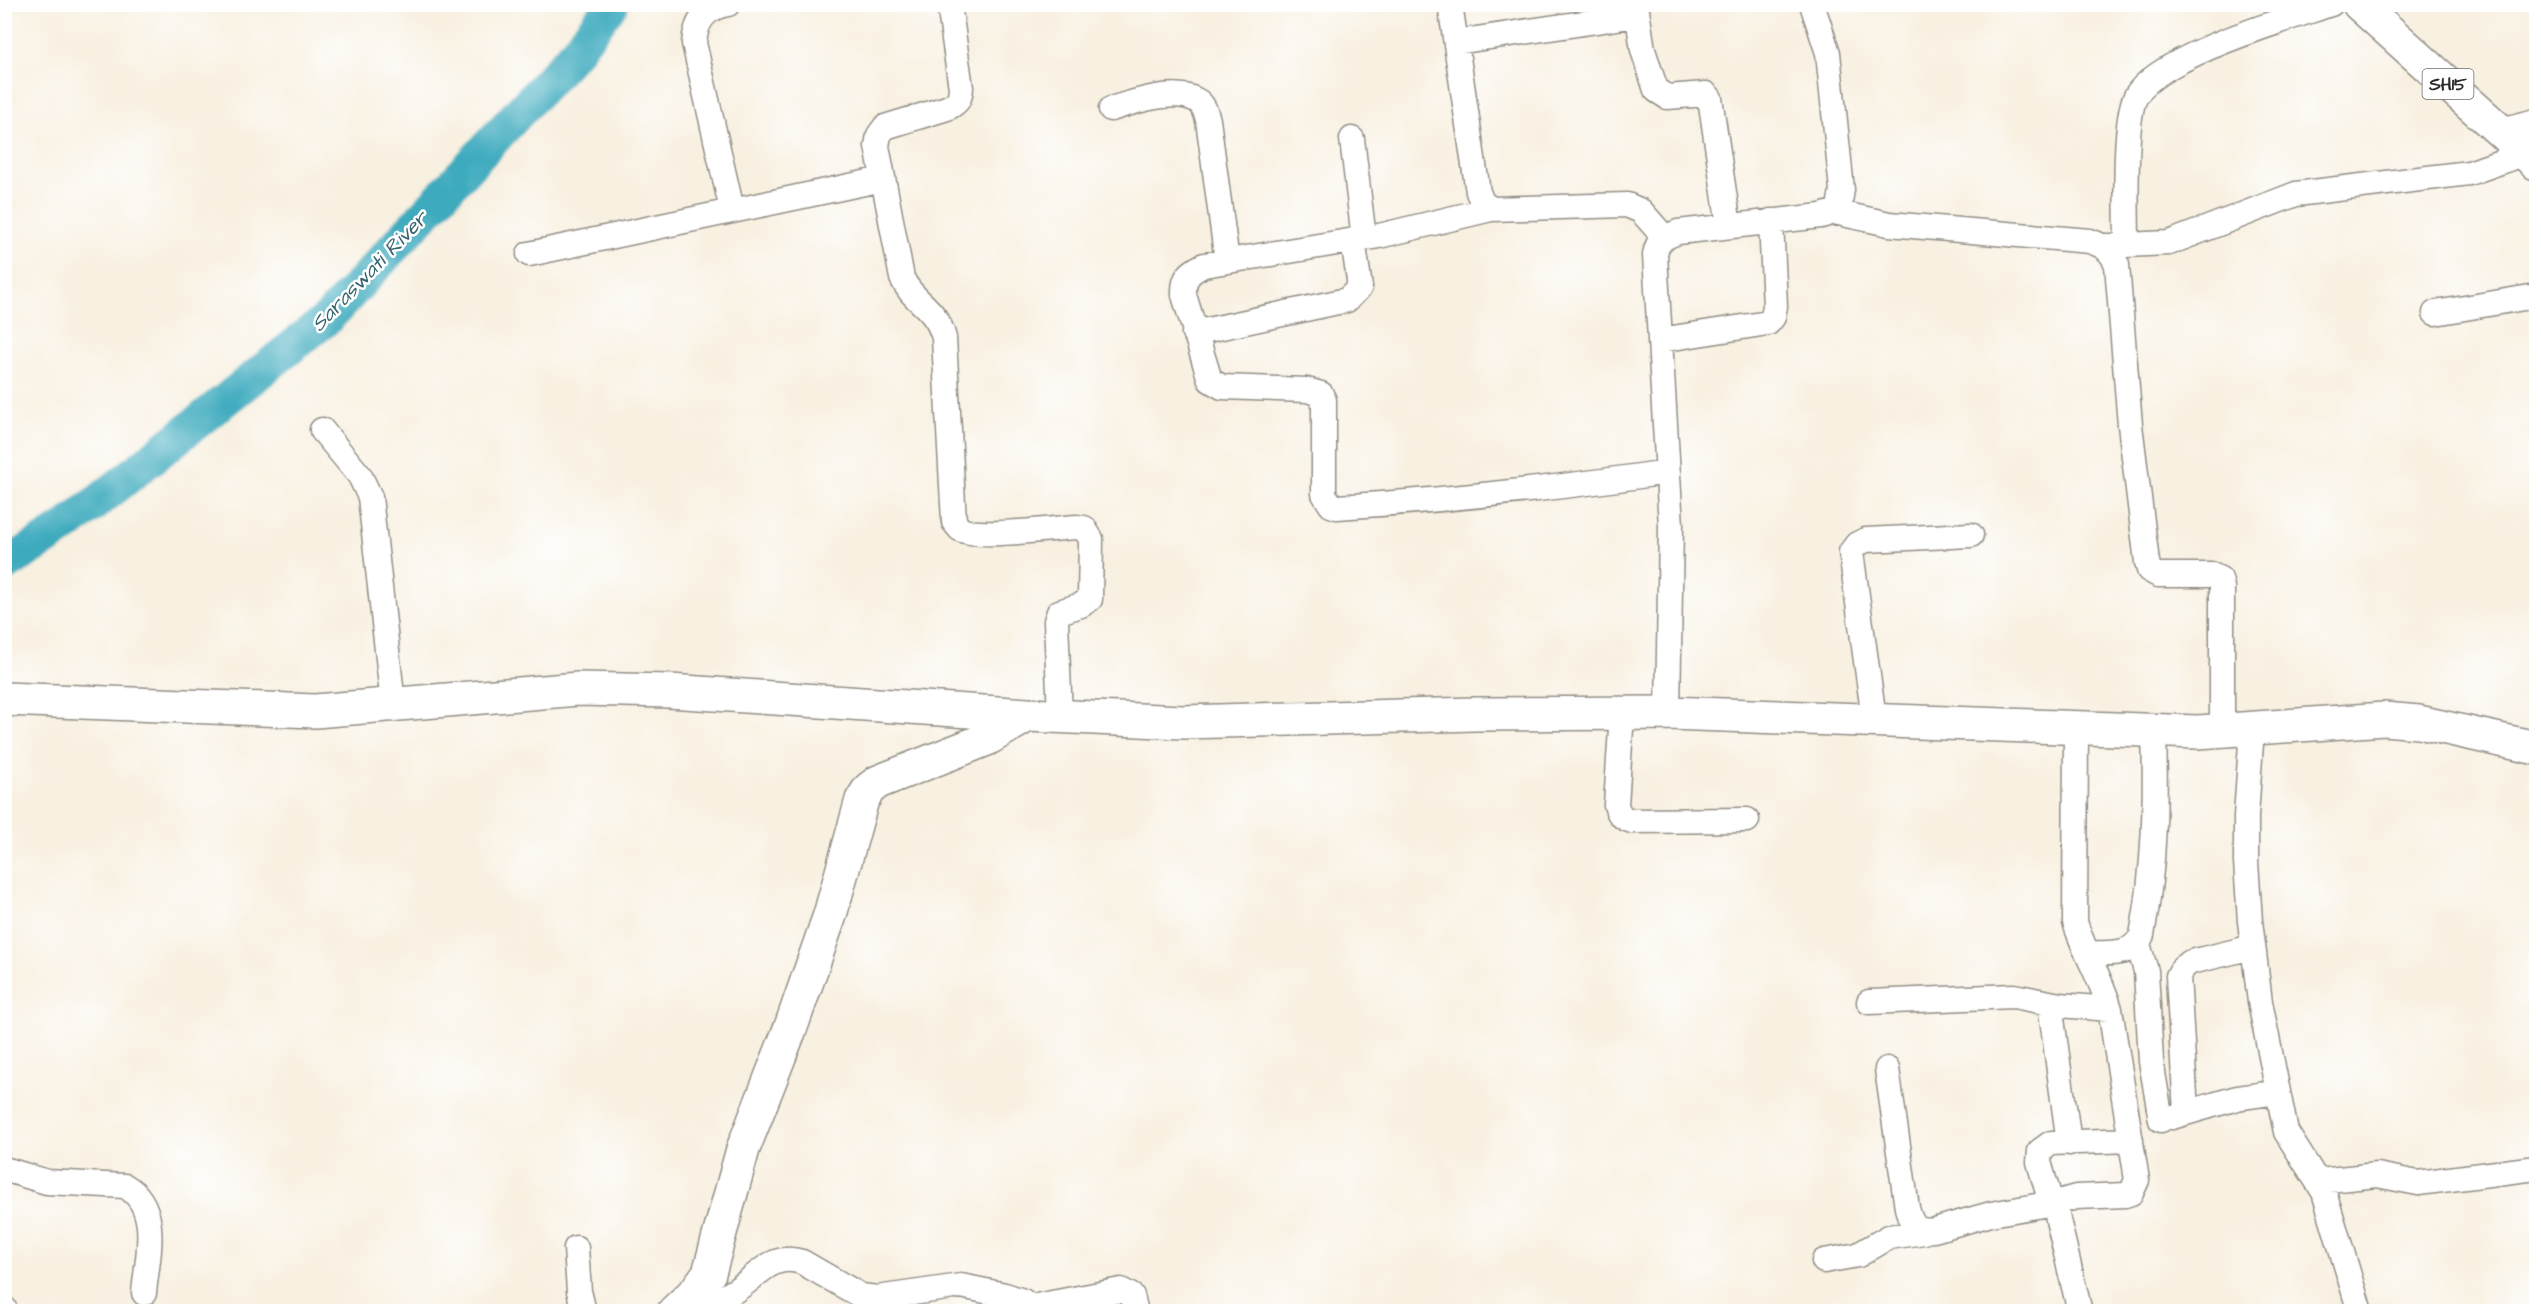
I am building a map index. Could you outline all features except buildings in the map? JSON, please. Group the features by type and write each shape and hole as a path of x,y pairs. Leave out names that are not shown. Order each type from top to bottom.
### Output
{"street":[{"path":"728,4 718,6 700,18 695,30 694,43 732,210"},
{"path":"949,4 961,87 960,98 956,104 947,108 885,127 879,135 877,146 902,278 905,285 936,316 944,338 954,522 960,529 969,532 1010,532 1077,526 1084,528 1091,539 1090,599 1081,606 1059,612 1056,621 1060,716"},
{"path":"1450,4 1478,192 1486,207 1491,209"},
{"path":"1812,4 1822,30 1830,69 1842,190 1839,208 1834,212"},
{"path":"2331,4 2206,50 2158,72 2144,84 2135,96 2129,122 2113,254 2116,265 2130,425 2147,562 2153,573 2212,575 2220,579 2237,730 2253,947 2260,1002 2289,1138 2319,1181 2353,1309"},
{"name":"SH15","path":"2370,8 2531,158"},
{"path":"1456,42 1637,10 1643,50 1656,90 1660,95 1667,97 1706,94 1710,98 1729,226"},
{"path":"1111,109 1142,99 1177,96 1197,100 1205,108 1227,261"},
{"path":"2500,130 2536,121"},
{"path":"1194,333 1347,300 1360,287 1352,139"},
{"path":"1668,713 1671,526 1655,255 1657,244 1664,237 1678,232 1771,222 1834,212 1889,224 2115,245 2153,245 2184,239 2296,194 2469,173 2531,158"},
{"path":"529,254 883,179"},
{"path":"1664,237 1641,211 1627,205 1491,209 1359,239 1204,265 1187,275 1183,284 1194,333 1210,380 1222,387 1307,390 1321,394 1324,400 1324,494 1331,505 1336,507 1435,501 1668,472"},
{"path":"1660,340 1768,323 1773,317 1775,306 1771,222"},
{"path":"2435,313 2536,296"},
{"path":"322,430 360,476 370,497 393,704"},
{"path":"1874,719 1851,552 1857,544 1866,540 1971,535"},
{"path":"4,699 315,711 578,689 659,691 1028,715 1183,722 1475,714 1668,713 2154,730 2237,730 2384,719 2419,722 2536,748"},
{"path":"1622,713 1616,805 1618,813 1624,819 1632,821 1748,820"},
{"path":"681,1305 709,1273 743,1149 792,1024 830,915 862,800 868,789 879,782 987,740 1028,715"},
{"path":"1824,1261 1858,1255 1889,1237 1924,1232 1991,1214 2076,1197 2132,1193 2137,1180 2110,1009 2102,983 2075,922 2076,727"},
{"path":"2088,953 2131,950 2138,944 2145,921 2152,850 2154,730"},
{"path":"2138,944 2146,971 2151,1061 2161,1120"},
{"path":"2186,1112 2178,976 2182,967 2191,962 2253,947"},
{"path":"1869,1002 2005,996 2050,1004 2110,1009"},
{"path":"2050,1004 2069,1143"},
{"path":"1887,1069 1907,1208 1911,1222 1917,1229 1924,1232"},
{"path":"2079,1311 2055,1202 2040,1162 2040,1151 2051,1143 2069,1143 2130,1134 2186,1112 2237,1098 2278,1092"},
{"path":"2319,1181 2377,1175 2418,1183 2536,1168"},
{"path":"4,1169 47,1182 117,1185 134,1191 146,1206 149,1224 144,1293"},
{"path":"576,1248 579,1291 584,1311"},
{"path":"681,1305 727,1296 772,1263 783,1258 802,1262 861,1296 877,1298 961,1286 1005,1295 1023,1301 1032,1309 1121,1290 1132,1296 1136,1311"}],"waterway":[{"name":"Saraswati River","path":"4,566 67,526 328,318 576,51 612,4"}]}
